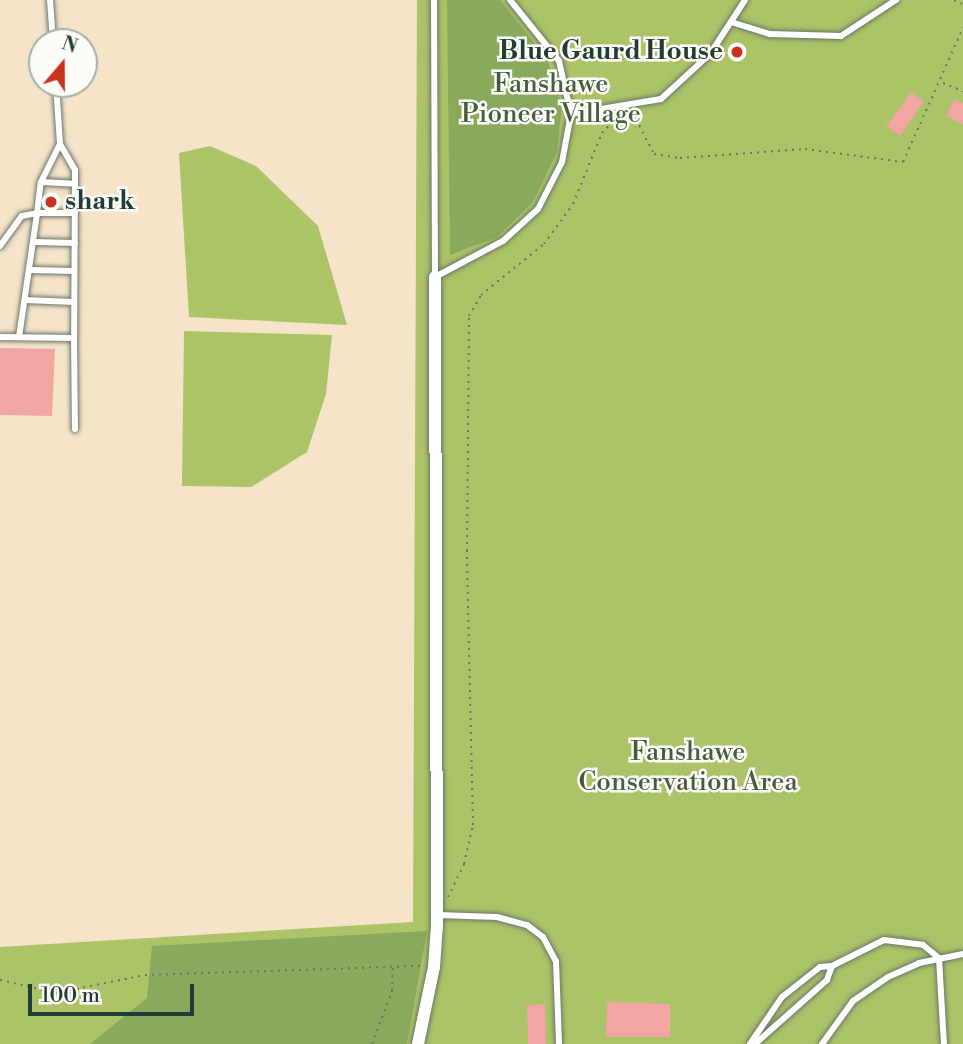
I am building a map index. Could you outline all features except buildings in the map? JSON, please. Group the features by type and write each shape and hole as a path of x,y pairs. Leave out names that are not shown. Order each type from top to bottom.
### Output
{"street":[{"path":"418,1044 434,967 437,915 435,277"}],"lane":[{"path":"50,0 52,28"},
{"path":"434,0 435,277 503,241 538,209 562,162 571,114 559,61 510,0"},
{"path":"571,114 662,99 710,54 745,0"},
{"path":"731,22 770,34 841,36 896,0"},
{"path":"57,98 60,144 75,170 75,429"},
{"path":"19,337 41,183 60,144"},
{"path":"41,183 75,184"},
{"path":"0,246 22,216 37,213 75,213"},
{"path":"34,242 75,243"},
{"path":"30,270 74,271"},
{"path":"25,300 74,302"},
{"path":"0,337 74,338"},
{"path":"437,915 497,917 527,925 543,937 556,961 559,1044"},
{"path":"752,1044 782,997 820,967 832,966 884,940 923,945 939,958 944,1044"},
{"path":"820,1043 853,1001 888,976 939,958 963,954"},
{"path":"752,1044 827,980 832,966"}],"path":[{"path":"954,0 963,4"},
{"path":"437,915 464,864 473,825 467,551 469,316 481,295 544,244 573,204 602,133 630,106 654,154 680,158 805,149 903,162 942,82 963,28"},
{"path":"942,82 963,91"},
{"path":"372,1044 392,991 393,965"},
{"path":"0,980 56,993 145,975 393,965 434,967"}],"green space":[{"name":"Fanshawe Conservation Area","path":"417,0 963,0 963,1044 0,1044 0,947 413,922"},
{"name":"Fanshawe Pioneer Village","path":"447,0 500,0 547,59 562,105 557,152 533,202 497,237 450,255"},
{"path":"210,146 256,166 318,226 347,325 189,317 179,153"},
{"path":"184,331 332,335 326,394 307,452 251,487 182,486"},
{"path":"427,931 407,1044 90,1044 147,998 152,946"}],"place":[{"name":"Blue Gaurd House","path":"737,52"},
{"name":"shark","path":"51,202"}]}
